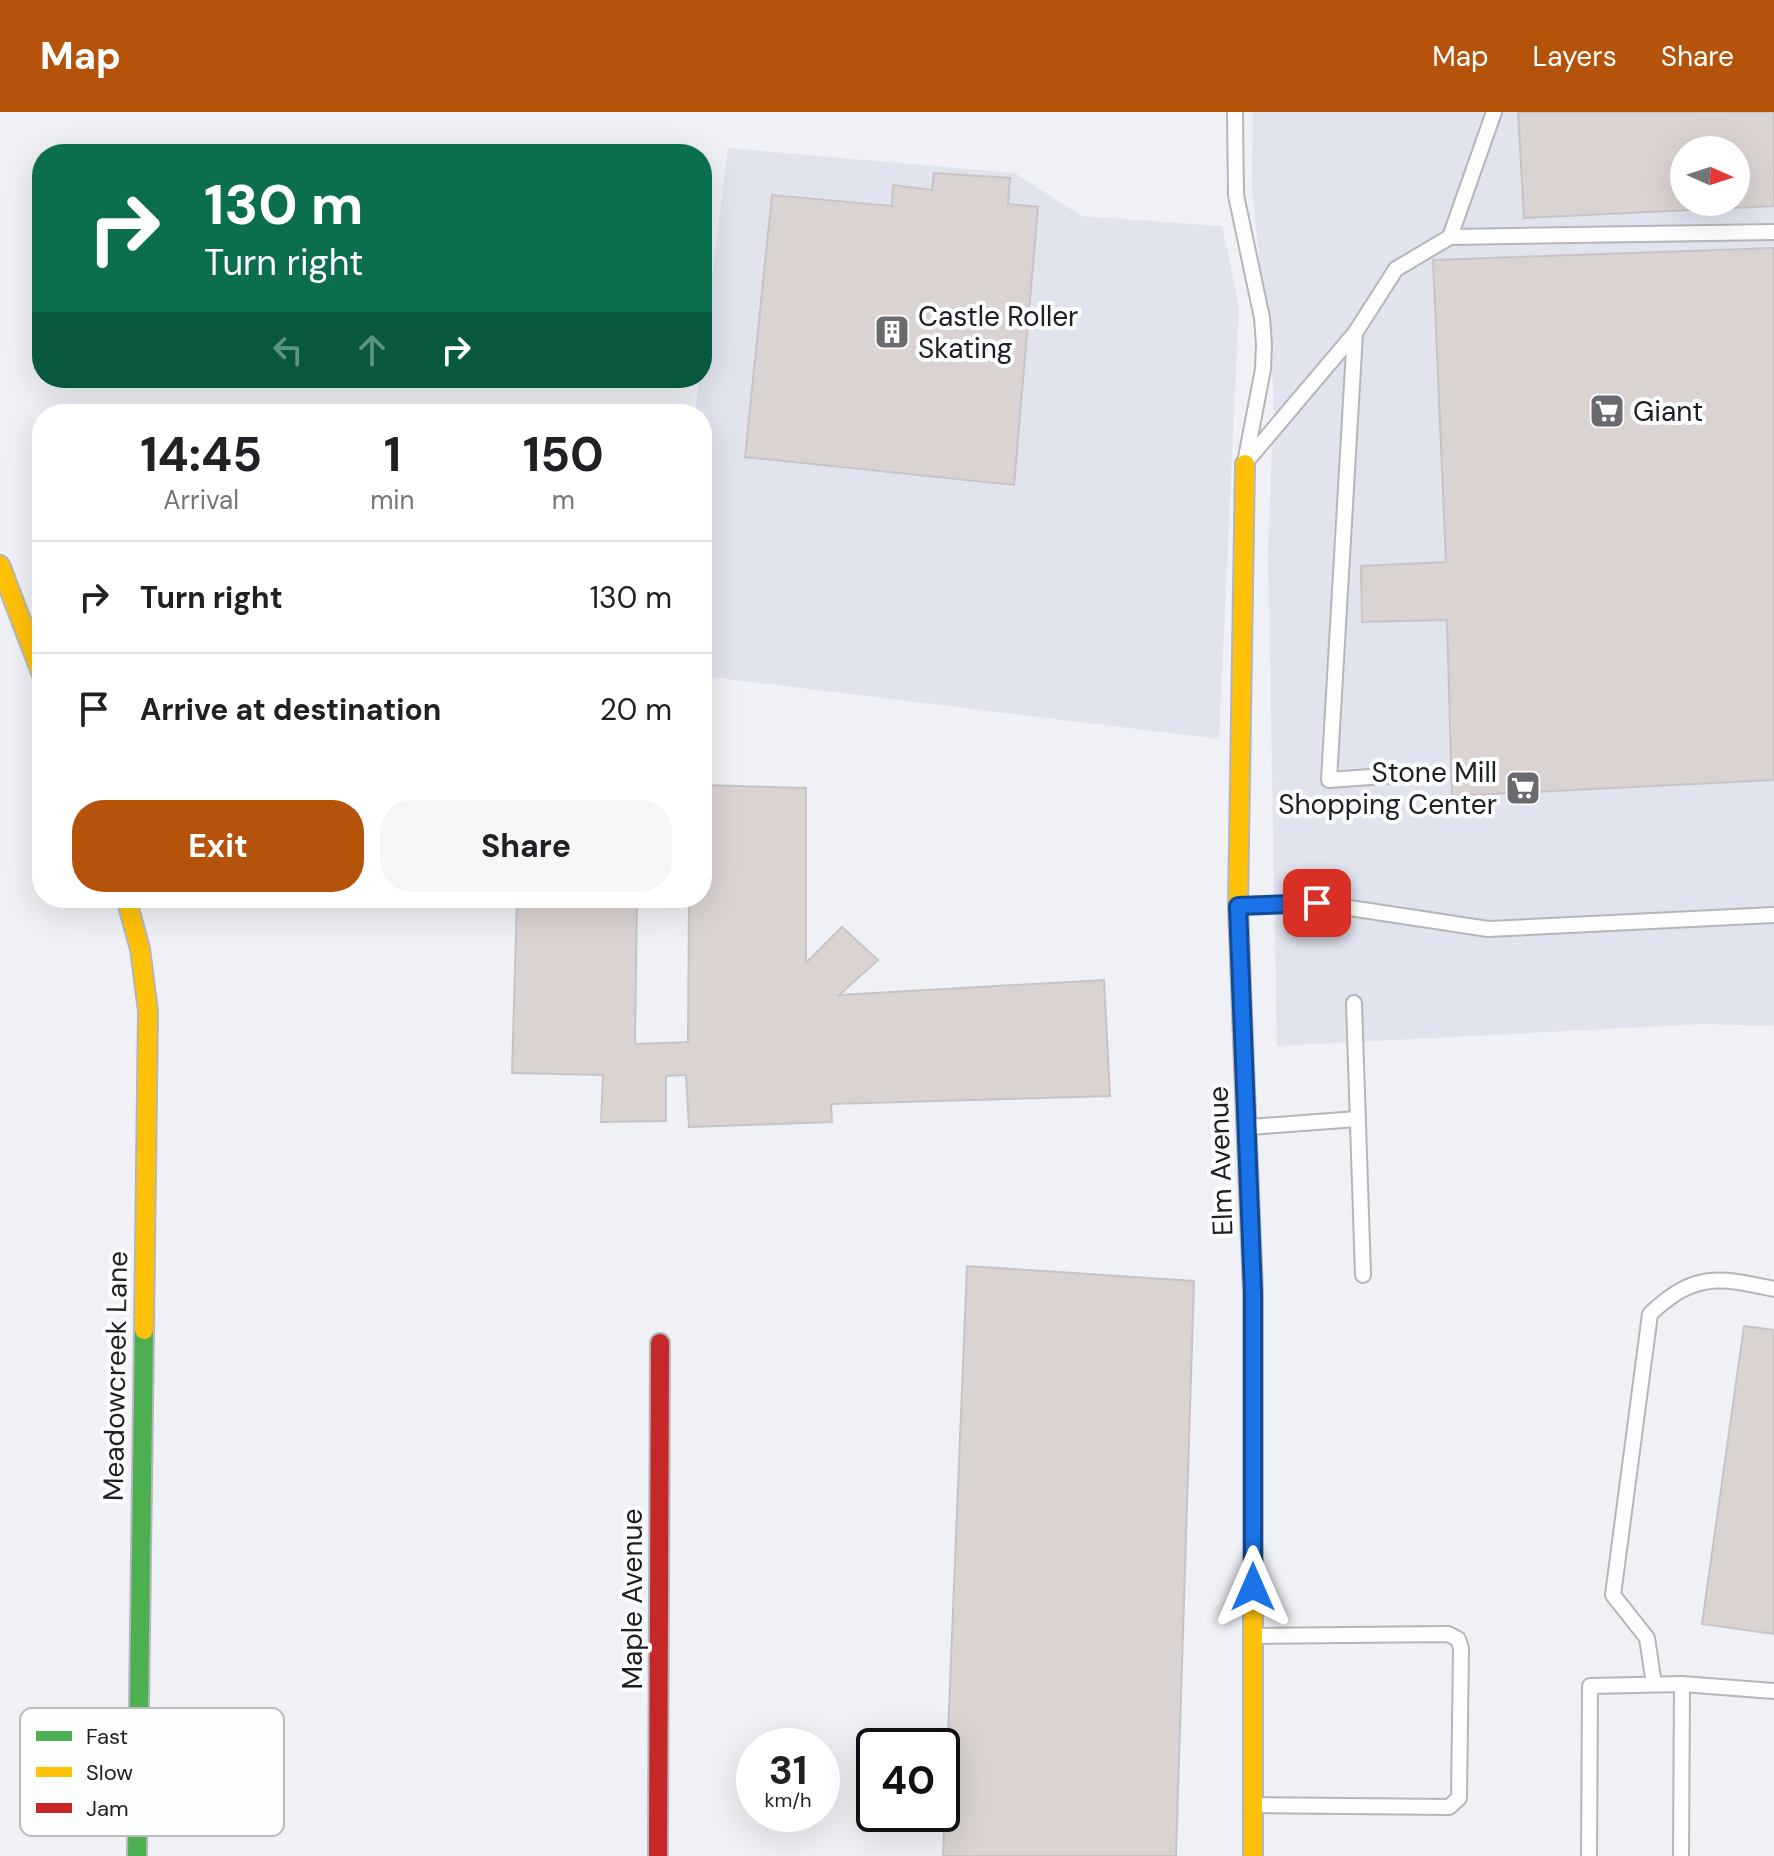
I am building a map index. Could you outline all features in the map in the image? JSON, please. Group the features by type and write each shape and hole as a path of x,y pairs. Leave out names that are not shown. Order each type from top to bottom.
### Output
{"street":[{"name":"Elm Avenue","path":"1245,464 1238,906 1253,1292 1253,1856"},
{"path":"0,565 32,649"},
{"name":"Meadowcreek Lane","path":"129,908 140,949 148,1011 139,1708"},
{"name":"Maple Avenue","path":"658,1856 660,1343"},
{"name":"Meadowcreek Lane","path":"137,1836 137,1856"}],"lane":[{"path":"1235,112 1236,195 1262,318 1264,344 1263,369 1245,464"},
{"path":"1450,237 1494,112"},
{"path":"1245,464 1355,333 1396,269 1450,237 1774,232"},
{"path":"1355,333 1329,780 1426,773"},
{"path":"1238,906 1317,903 1488,929 1774,915"},
{"path":"1354,1003 1363,1275"},
{"path":"1247,1128 1357,1119"},
{"path":"1654,1684 1647,1638 1613,1595 1650,1314 1673,1292 1720,1277 1774,1289"},
{"path":"1253,1636 1448,1634 1458,1639 1461,1648 1459,1798 1449,1807 1255,1805"},
{"path":"1681,1856 1682,1684"},
{"path":"1589,1856 1590,1686 1682,1684 1774,1691"}],"shaded area":[{"name":"Stone Mill Shopping Center","path":"1253,112 1774,112 1774,1026 1703,1024 1277,1046 1268,552 1274,394 1252,190"},
{"path":"728,148 1015,173 1081,216 1222,226 1239,305 1219,739 712,677 712,404 696,404 698,388 712,388 712,277"}],"building":[{"path":"1518,112 1774,112 1774,206 1750,207 1750,136 1670,136 1670,211 1524,218"},
{"name":"Castle Roller Skating","path":"934,173 1010,178 1008,204 1038,207 1014,485 745,457 772,195 892,206 893,185 932,190"},
{"name":"Giant","path":"1774,248 1774,780 1452,796 1447,620 1362,622 1361,566 1446,562 1433,260"},
{"path":"712,785 806,788 806,963 842,927 878,960 839,995 1104,980 1110,1096 831,1104 832,1122 689,1127 686,1075 666,1076 666,1121 601,1122 603,1075 512,1073 517,908 637,908 635,1044 688,1042 689,908 712,908"},
{"path":"967,1266 1194,1281 1176,1856 943,1856 944,1832 960,1832 960,1728 948,1728"},
{"path":"1744,1326 1774,1330 1774,1634 1702,1624"}],"traffic: fast":[{"path":"1244,1066 1253,1292 1253,1467"},
{"path":"139,1708 144,1330"},
{"path":"137,1836 137,1856"}],"traffic: slow":[{"path":"1244,1066 1238,906 1245,464"},
{"path":"0,565 32,649"},
{"path":"129,908 140,949 148,1011 144,1330"},
{"path":"1253,1467 1253,1856"}],"traffic: jam":[{"path":"658,1856 660,1343"}],"place":[{"name":"Castle Roller Skating","path":"892,332"},
{"name":"Giant","path":"1607,411"},
{"name":"Stone Mill Shopping Center","path":"1523,788"}],"route":[{"path":"1253,1587 1253,1292 1238,906 1317,903"}]}
